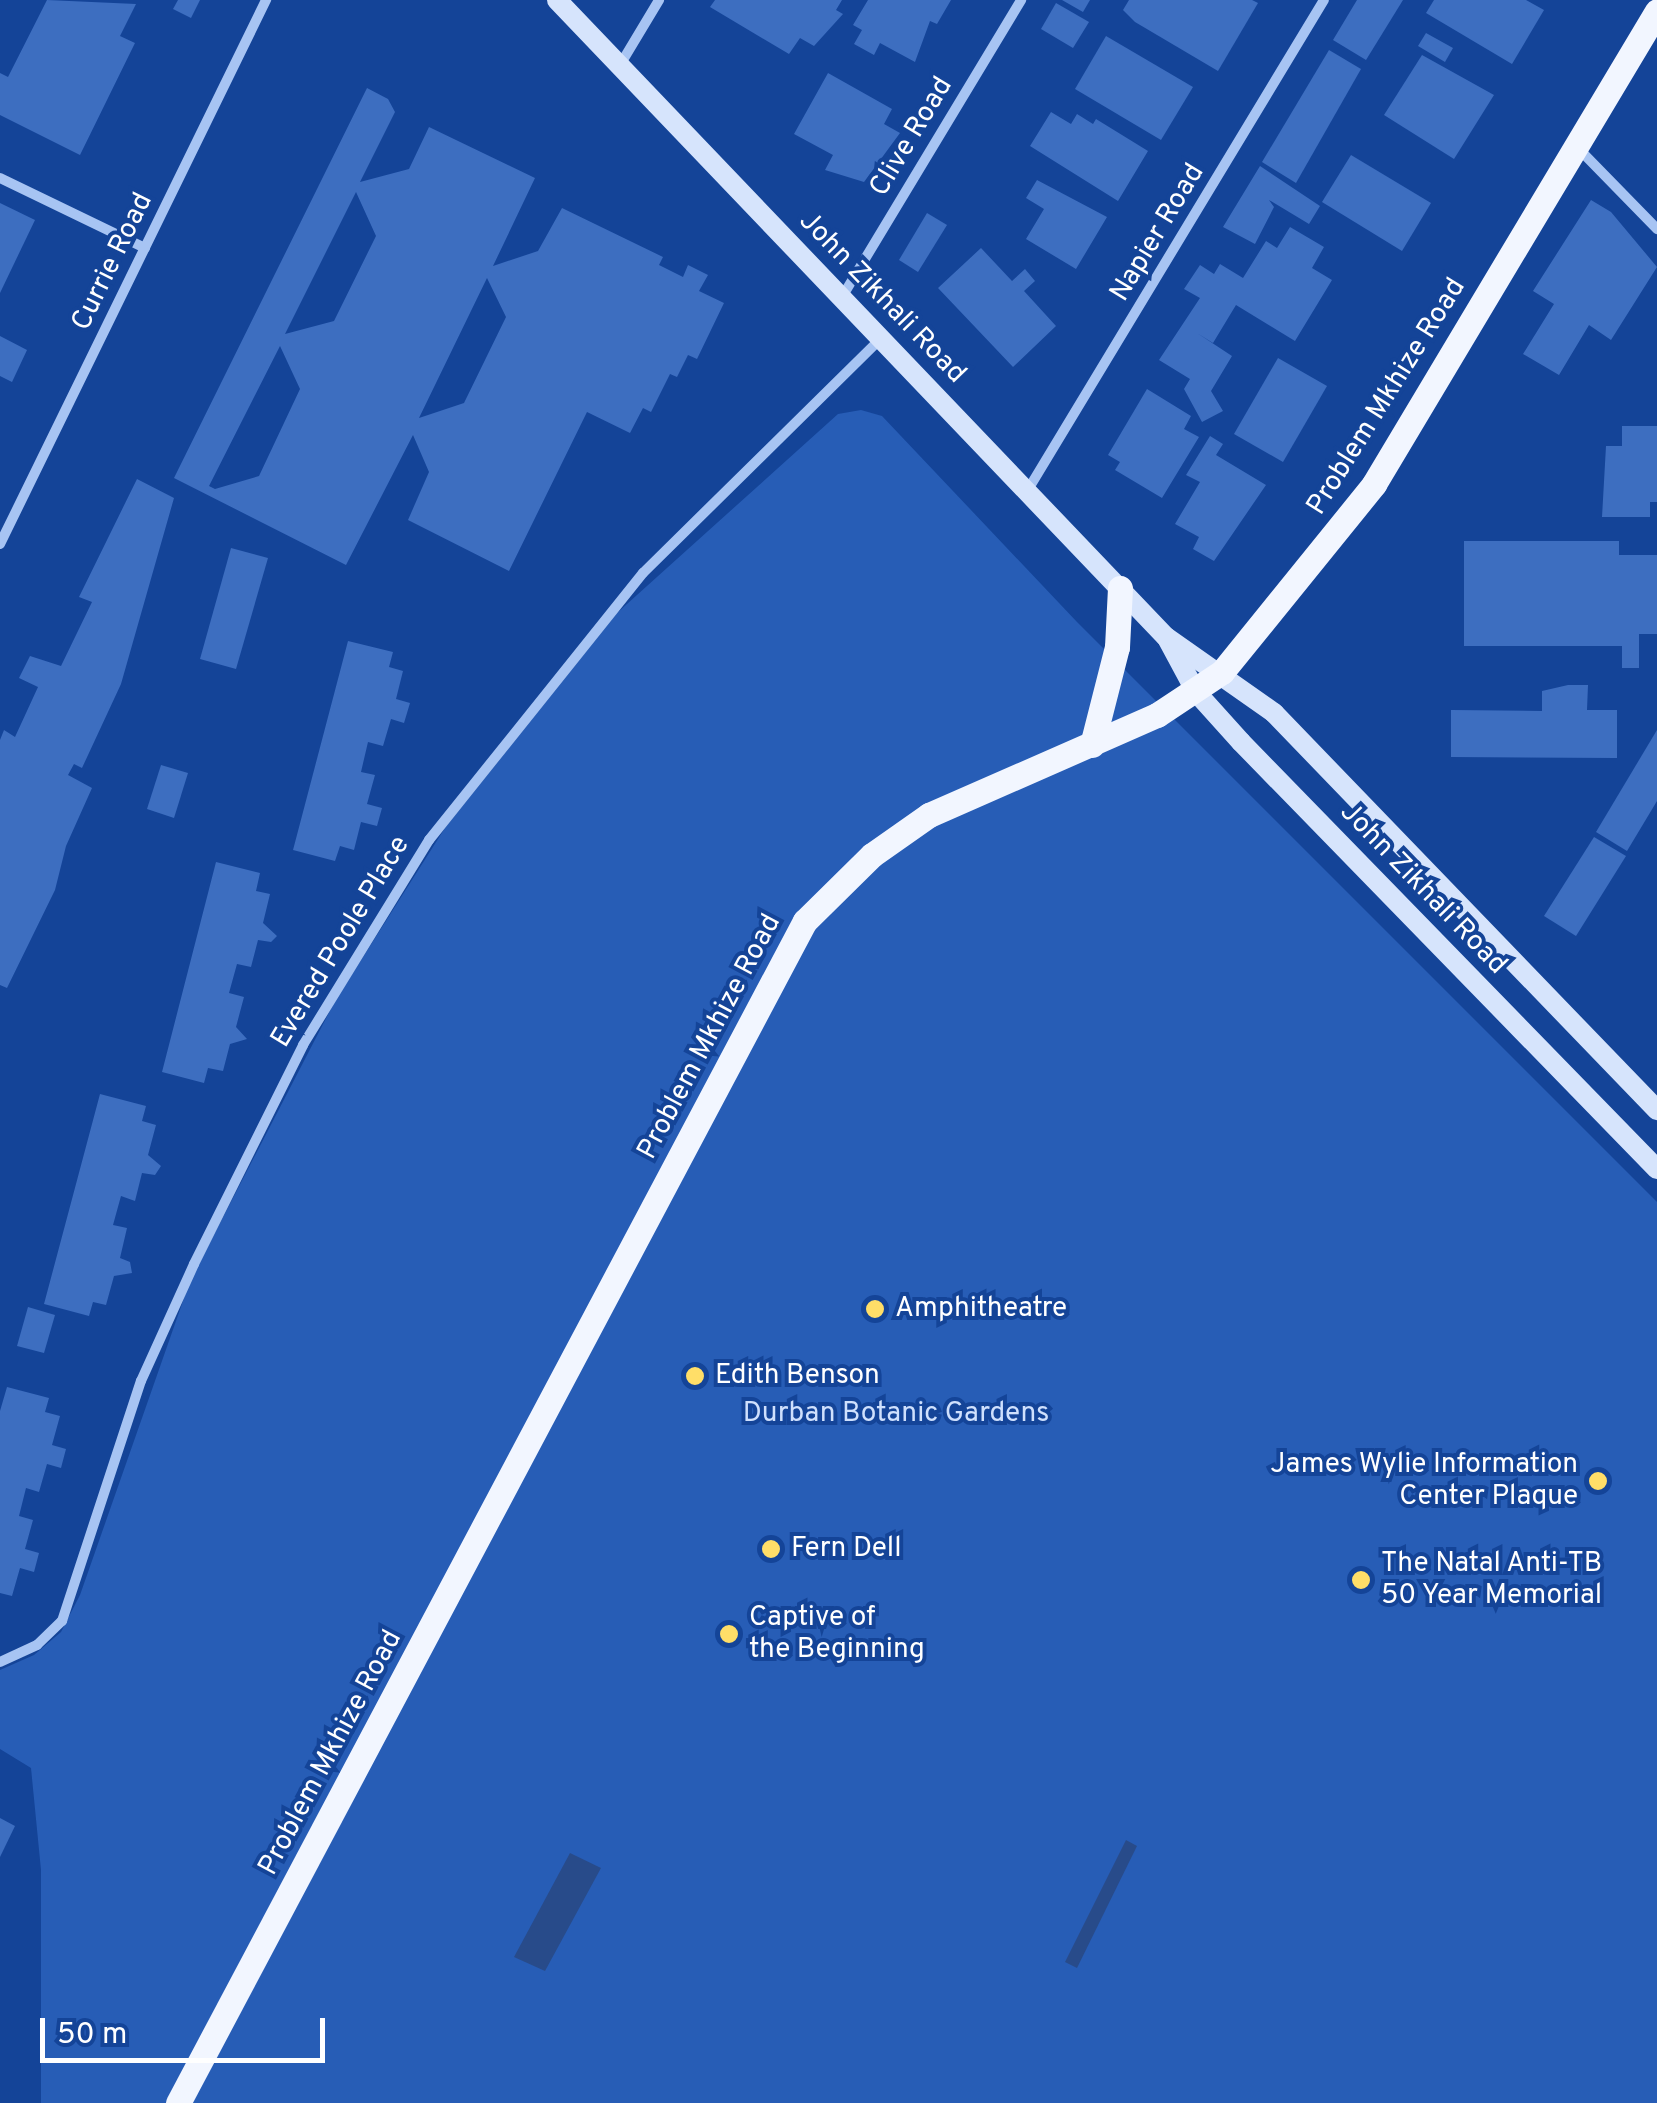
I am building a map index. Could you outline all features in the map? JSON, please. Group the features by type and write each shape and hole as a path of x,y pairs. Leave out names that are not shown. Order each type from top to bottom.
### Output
{"main road":[{"name":"John Zikhali Road","path":"558,0 1029,488 1166,637 1196,692 1657,1169"},
{"name":"Problem Mkhize Road","path":"178,2103 805,921 872,855 929,815 1092,745 1196,692 1222,672 1374,484 1657,11"},
{"path":"1092,745 1117,647 1120,588"},
{"name":"John Zikhali Road","path":"1166,637 1222,672 1274,713 1657,1110"}],"street":[{"name":"Currie Road","path":"0,544 266,0"},
{"path":"620,66 659,0"},
{"name":"Clive Road","path":"842,297 1020,0"},
{"name":"Napier Road","path":"1029,488 1324,0"},
{"path":"1576,146 1657,228"},
{"path":"0,178 145,248"},
{"name":"Evered Poole Place","path":"0,1662 37,1645 62,1621 141,1381 194,1264 303,1046 428,840 642,573 882,337"}],"green space":[{"name":"Durban Botanic Gardens","path":"861,410 882,416 1077,622 1657,1202 1657,2103 41,2103 41,1870 31,1768 0,1749 0,1670 34,1655 61,1632 80,1595 190,1281 335,1001 445,828 617,613 838,414"}],"shaded area":[{"path":"1126,1840 1137,1846 1077,1968 1065,1962"},
{"path":"570,1853 601,1868 545,1971 514,1957"}],"building":[{"path":"47,0 136,4 120,36 135,43 80,155 0,115 0,73 8,77"},
{"path":"178,0 200,0 191,18 173,9"},
{"path":"715,0 842,0 836,10 843,14 814,46 800,38 789,54 710,7"},
{"path":"868,0 951,0 937,24 930,21 915,62 880,43 874,55 854,44 862,30 853,25"},
{"path":"1062,0 1090,0 1083,12"},
{"path":"1129,0 1258,3 1218,71 1135,22 1123,10"},
{"path":"1357,0 1403,0 1366,60 1333,40"},
{"path":"1434,0 1526,0 1544,10 1512,64 1426,13"},
{"path":"1056,3 1089,22 1073,48 1041,29"},
{"path":"1426,33 1453,48 1445,62 1418,46"},
{"path":"1106,36 1193,87 1161,140 1075,89"},
{"path":"1329,50 1361,69 1296,183 1262,162"},
{"path":"1422,55 1494,95 1454,159 1384,115"},
{"path":"828,73 892,109 884,124 900,133 864,182 825,170 833,155 794,134"},
{"path":"367,88 388,99 395,112 360,182 409,169 429,127 535,178 493,266 538,251 562,208 663,257 659,265 683,277 688,265 708,275 699,291 724,303 697,359 688,355 677,377 670,374 651,412 643,408 630,433 587,412 509,571 408,520 429,472 413,435 346,565 174,478","holes":["356,192 376,236 334,321 285,334","487,278 506,317 464,403 419,418","280,346 300,389 259,476 215,489 209,486"]},
{"path":"1051,112 1071,124 1077,114 1093,124 1096,119 1148,151 1118,201 1030,146"},
{"path":"1351,155 1431,203 1402,251 1322,202"},
{"path":"1260,166 1320,206 1309,224 1269,200 1274,207 1255,244 1223,227"},
{"path":"1037,180 1107,217 1076,269 1026,239 1044,209 1026,198"},
{"path":"1591,200 1611,212 1657,267 1611,340 1589,325 1559,375 1523,354 1554,304 1533,291"},
{"path":"0,203 35,220 0,293"},
{"path":"927,213 947,225 918,272 899,260"},
{"path":"1290,227 1324,247 1312,268 1332,280 1295,341 1236,305 1213,343 1197,333 1232,356 1211,391 1223,411 1202,422 1184,389 1190,379 1159,360 1200,298 1184,289 1200,265 1214,274 1220,264 1243,278 1266,241 1277,248"},
{"path":"981,248 1012,281 1025,269 1035,281 1024,291 1056,326 1013,367 938,288"},
{"path":"0,336 27,350 12,382 0,376"},
{"path":"1278,358 1327,386 1283,462 1234,434"},
{"path":"1147,389 1191,416 1184,429 1199,437 1162,498 1115,470 1120,462 1108,455"},
{"path":"1622,426 1657,426 1657,502 1650,502 1650,517 1602,517 1606,446 1622,446"},
{"path":"1210,436 1223,444 1216,455 1266,485 1214,561 1193,549 1199,537 1175,524 1200,482 1186,475"},
{"path":"137,479 174,498 121,684 82,768 74,764 68,775 92,788 66,846 55,890 7,988 0,985 0,740 4,730 15,737 38,687 19,678 30,656 61,666 92,602 79,597"},
{"path":"1464,541 1619,541 1619,555 1657,555 1657,634 1639,634 1639,668 1622,668 1622,646 1464,646"},
{"path":"231,548 268,558 236,669 200,659"},
{"path":"348,641 393,652 389,667 403,671 396,699 410,703 404,723 391,719 383,746 368,742 361,772 375,775 367,804 382,808 377,826 361,822 354,850 340,846 335,861 293,850"},
{"path":"1588,685 1587,710 1617,710 1617,758 1451,757 1451,710 1542,711 1542,691"},
{"path":"1657,730 1657,801 1627,851 1596,832"},
{"path":"161,765 188,773 174,818 147,809"},
{"path":"1594,837 1626,856 1576,936 1544,916"},
{"path":"216,862 260,873 256,891 270,894 263,923 277,936 271,942 258,940 251,967 237,964 229,993 244,997 236,1027 247,1039 230,1044 223,1071 208,1068 204,1083 162,1072"},
{"path":"100,1094 146,1106 142,1121 156,1125 148,1155 161,1166 155,1175 142,1173 135,1201 121,1196 113,1225 127,1228 120,1258 130,1262 132,1273 114,1276 106,1305 93,1302 89,1316 44,1304"},
{"path":"28,1307 55,1315 44,1353 17,1346"},
{"path":"7,1387 49,1398 45,1412 60,1416 52,1445 66,1449 61,1468 47,1464 39,1492 26,1488 19,1516 33,1520 25,1549 39,1553 34,1572 20,1568 12,1596 0,1593 0,1411"},
{"path":"0,1818 15,1826 0,1857"}],"place":[{"name":"Amphitheatre","path":"875,1309"},
{"name":"Edith Benson","path":"695,1376"},
{"name":"James Wylie Information Center Plaque","path":"1598,1481"},
{"name":"Fern Dell","path":"771,1549"},
{"name":"The Natal Anti-TB 50 Year Memorial","path":"1361,1580"},
{"name":"Captive of the Beginning","path":"729,1634"}]}
